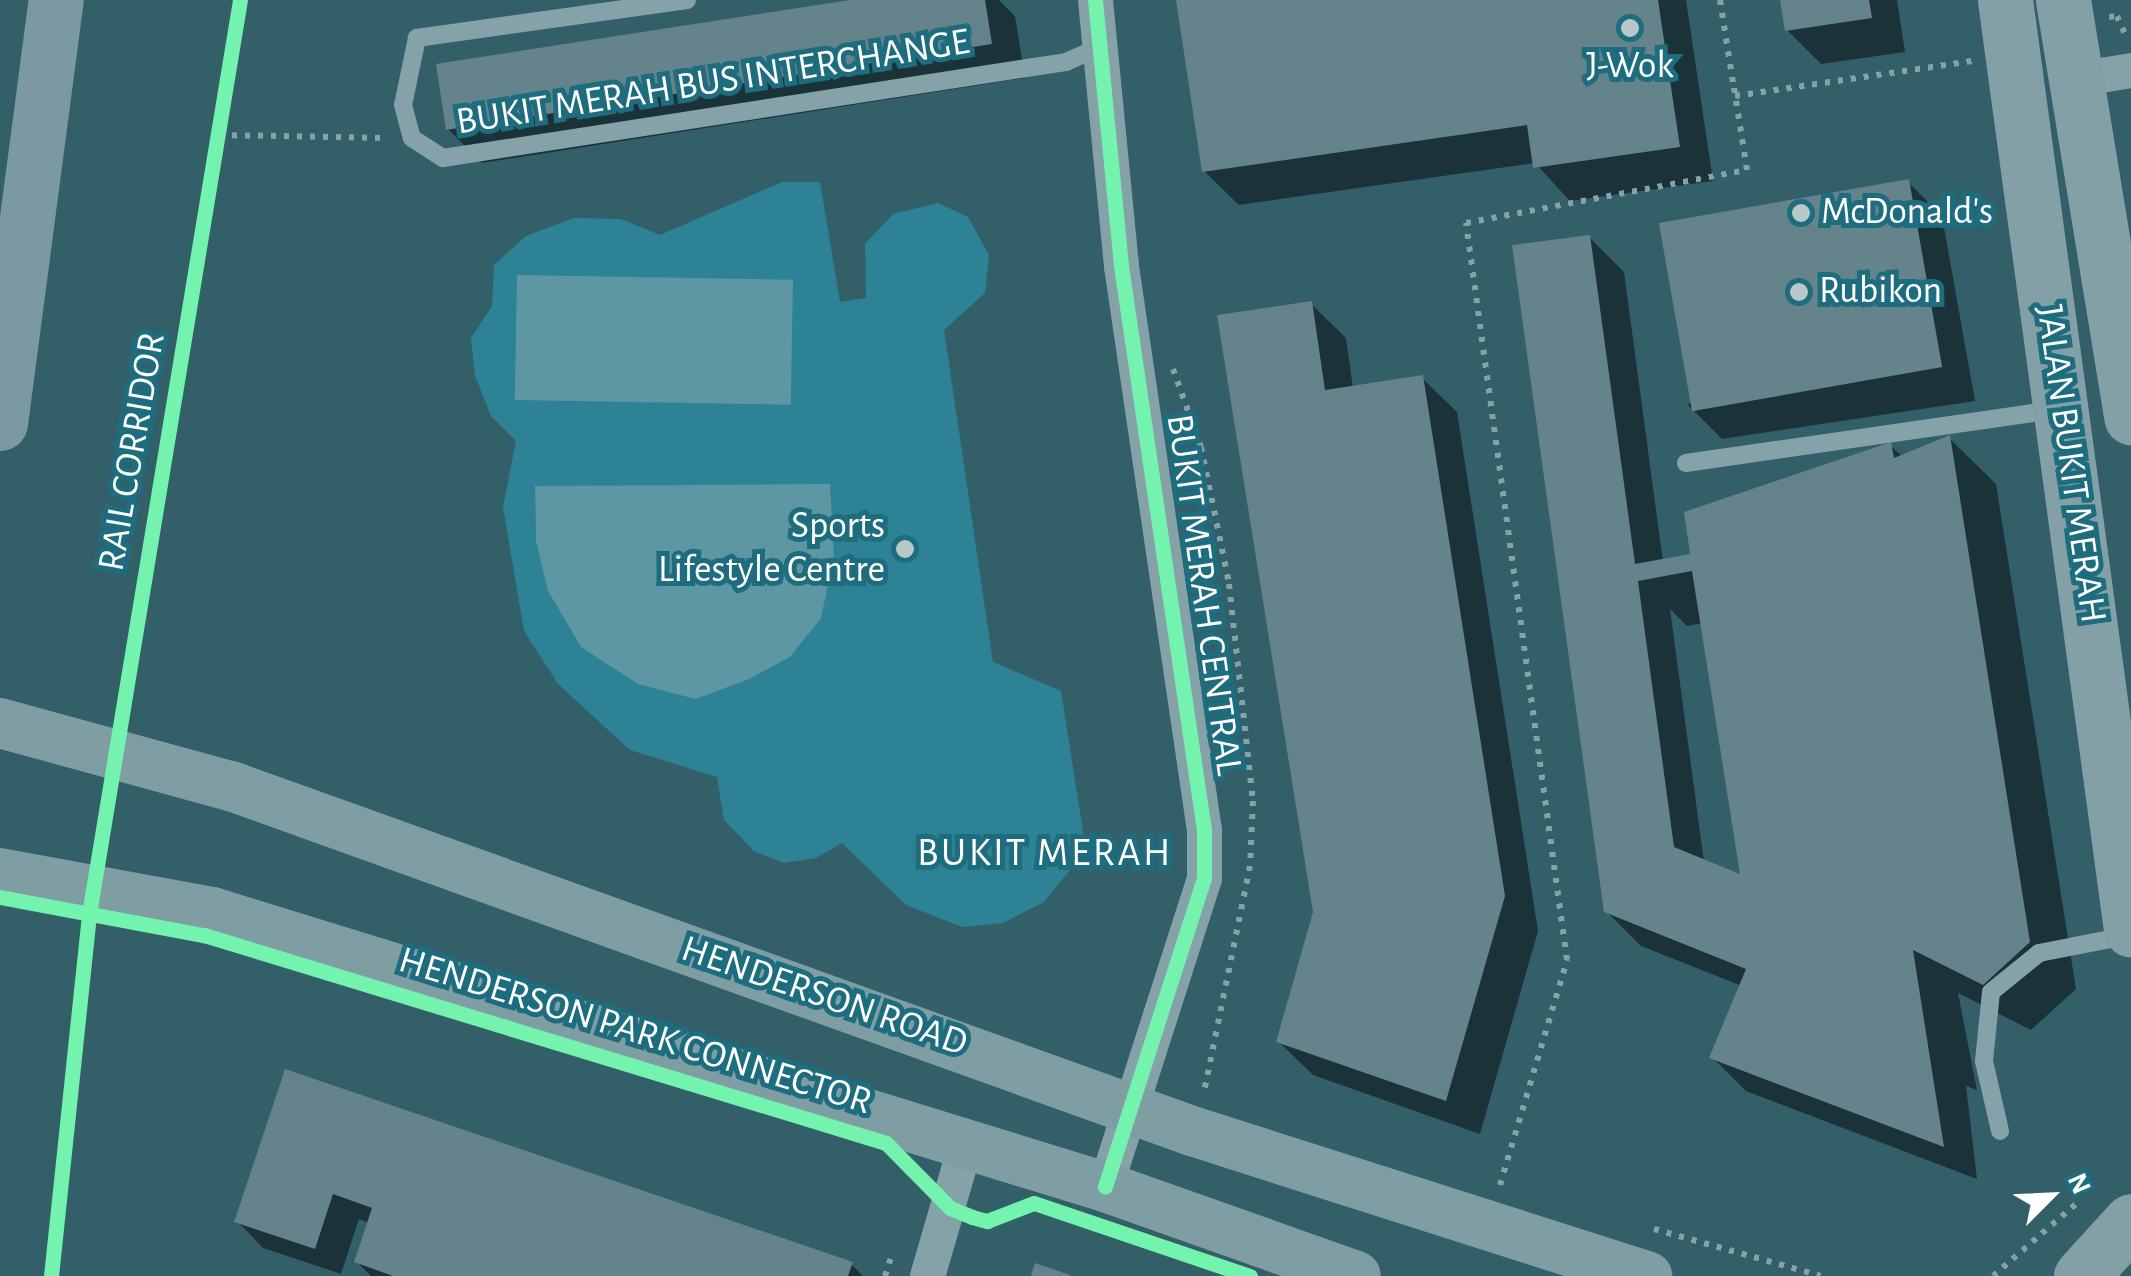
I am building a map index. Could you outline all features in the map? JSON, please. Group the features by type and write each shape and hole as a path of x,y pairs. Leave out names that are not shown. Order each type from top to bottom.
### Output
{"highway":[{"path":"0,423 56,0"}],"main road":[{"name":"JALAN BUKIT MERAH","path":"2005,0 2064,409 2131,932"},
{"name":"JALAN BUKIT MERAH","path":"2063,0 2131,417"},
{"name":"HENDERSON ROAD","path":"0,724 230,786 1134,1109 1648,1276"},
{"path":"0,873 212,912 1105,1187 1356,1276"},
{"path":"2081,1276 2131,1222"}],"street":[{"name":"BUKIT MERAH CENTRAL","path":"1095,0 1131,320 1204,830 1204,878 1134,1109 1105,1187"},
{"path":"2076,79 2131,70"},
{"path":"928,1276 965,1145"}],"lane":[{"name":"BUKIT MERAH BUS INTERCHANGE","path":"687,0 417,38 403,105 412,138 443,158 1066,62 1099,47"},
{"path":"1686,463 2064,409"},
{"path":"2000,1131 1984,1061 1991,992 2039,953 2131,932"}],"path":[{"path":"1499,1186 1566,960 1466,223 1747,170 1720,0"},
{"path":"1733,82 1736,99 1983,60"},
{"path":"216,155 222,118"},
{"path":"219,136 412,138"},
{"path":"1131,320 1180,377 1201,447 1229,584 1253,801 1250,866 1201,1105"},
{"path":"1992,1276 2077,1203"}],"shaded area":[{"name":"Sports Lifestyle Centre","path":"782,182 820,182 840,302 866,298 865,244 893,214 938,203 968,217 989,255 985,293 944,330 993,662 1061,691 1086,850 1044,902 1003,923 962,927 906,905 842,843 816,858 784,863 754,851 724,820 717,777 630,750 558,684 524,631 503,507 516,441 491,416 475,376 471,338 492,306 494,265 526,236 574,218 621,219 660,235","holes":["830,485 790,657 696,699 536,541 535,486"]},
{"path":"517,275 793,280 791,405 515,400"},
{"path":"830,484 834,557 821,618 790,657 749,679 696,699 638,684 581,647 548,591 536,541 535,486"}],"building":[{"path":"850,0 985,0 992,44 446,130 436,64"},
{"path":"1176,0 1658,0 1680,147 1533,168 1527,125 1202,172"},
{"path":"1780,0 1869,0 1872,18 1785,31"},
{"name":"Rubikon","path":"1909,179 1942,367 1692,411 1659,223"},
{"path":"1590,235 1635,564 1690,554 1684,512 1891,442 1894,458 1950,435 2030,942 1983,985 1913,950 1944,1147 1709,1058 1746,969 1604,912 1512,245","holes":["1692,571 1740,874 1674,847 1638,581"]},
{"path":"1312,301 1325,390 1423,375 1505,896 1446,1101 1276,1042 1313,912 1217,315"},
{"path":"285,1069 853,1262 848,1276 393,1276 354,1262 372,1208 333,1194 315,1249 234,1222"},
{"path":"1035,1263 1070,1275 1070,1276 1031,1276"}],"cycle path":[{"name":"RAIL CORRIDOR","path":"51,1276 89,914 240,0"},
{"path":"1095,0 1121,266 1204,830 1204,878 1105,1187"},
{"name":"HENDERSON PARK CONNECTOR","path":"0,897 204,935 886,1143 950,1208 972,1217 987,1221 1034,1203 1250,1276"}],"place":[{"name":"J-Wok","path":"1630,28"},
{"name":"McDonald's","path":"1801,213"},
{"name":"Rubikon","path":"1799,292"},
{"name":"Sports Lifestyle Centre","path":"905,549"}],"district":[{"name":"BUKIT MERAH","path":"1045,853"}]}
